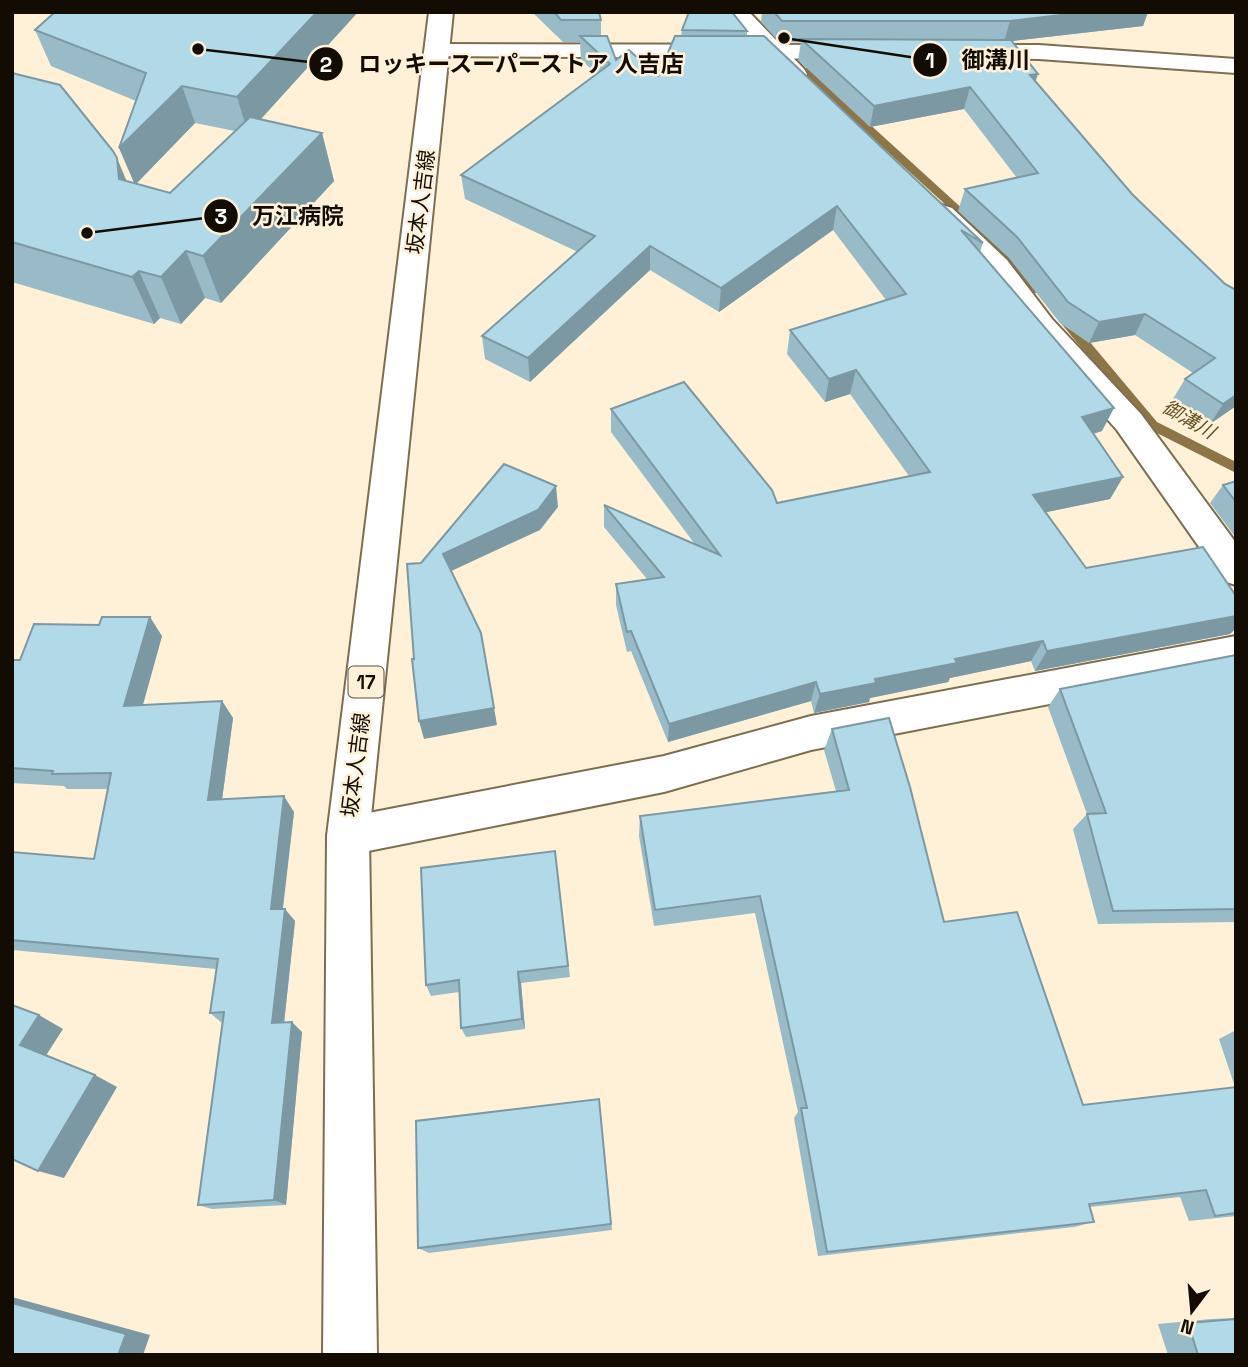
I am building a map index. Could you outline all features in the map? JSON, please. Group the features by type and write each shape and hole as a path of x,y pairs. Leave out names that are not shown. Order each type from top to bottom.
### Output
{"street":[{"name":"坂本人吉線","path":"350,1355 348,836 439,51 441,12"},
{"path":"736,12 771,52 817,94"},
{"path":"439,51 872,51"},
{"path":"942,52 1039,52 1236,66"},
{"path":"917,190 997,267 1041,326 1129,422 1236,571"},
{"path":"348,836 664,774 811,733 1236,652"}],"building":[{"path":"55,12 317,12 237,97 182,86 119,148 146,73 35,30"},
{"path":"554,12 599,12 601,20 561,20"},
{"path":"689,12 732,12 747,31 682,30"},
{"path":"774,12 1087,12 1010,21 782,21"},
{"path":"580,36 607,36 616,60 629,50 658,76 675,36 764,36 983,243 961,230 1114,408 1082,417 1123,477 1033,495 1086,568 1203,547 1236,596 1236,616 1047,651 1043,641 955,659 957,663 875,679 876,683 820,694 816,682 669,724 631,631 627,632 616,584 664,577 604,505 720,555 611,409 684,382 772,490 777,503 930,472 856,370 829,379 790,330 906,294 837,206 721,288 650,246 528,358 482,336 595,236 461,175 610,64"},
{"path":"801,39 1011,40 1038,74 1030,75 1132,194 1225,284 1236,290 1236,395 1223,404 1185,379 1215,358 1145,314 1099,322 1068,302 1017,237 965,189 1038,173 970,87 874,106"},
{"path":"12,73 60,85 113,151 117,158 119,179 170,193 250,117 322,133 203,256 186,251 161,277 139,271 132,277 12,242"},
{"path":"504,464 556,486 538,510 443,554 481,633 494,708 419,721 412,659 407,564 421,563"},
{"path":"1236,481 1236,502 1223,485"},
{"path":"102,617 150,617 124,706 222,701 208,800 284,796 271,909 285,909 272,1023 292,1022 274,1200 198,1205 224,1012 210,1013 218,959 12,940 12,852 94,859 111,773 52,774 53,771 12,768 12,660 20,660 34,624 99,625"},
{"path":"1236,655 1236,909 1113,911 1087,814 1106,813 1060,689"},
{"path":"889,718 910,787 944,922 1017,912 1083,1105 1236,1087 1236,1213 1215,1216 1206,1190 1089,1204 1094,1222 827,1252 801,1108 807,1108 760,896 655,910 640,816 849,790 832,729"},
{"path":"555,851 568,966 518,972 522,1019 461,1028 459,980 426,985 421,868"},
{"path":"12,1005 39,1015 20,1045 95,1075 38,1171 12,1159"},
{"path":"599,1099 611,1224 418,1248 416,1121"},
{"path":"12,1303 126,1334 118,1355 12,1355"},
{"path":"1236,1319 1236,1355 1198,1355 1188,1323"}],"waterway":[{"name":"御溝川","path":"804,70 962,214 1037,290"},
{"name":"御溝川","path":"1064,319 1152,425 1236,468"}],"place":[{"name":"御溝川","path":"784,38"},
{"name":"ロッキースーパーストア 人吉店","path":"198,49"},
{"name":"万江病院","path":"87,233"}]}
